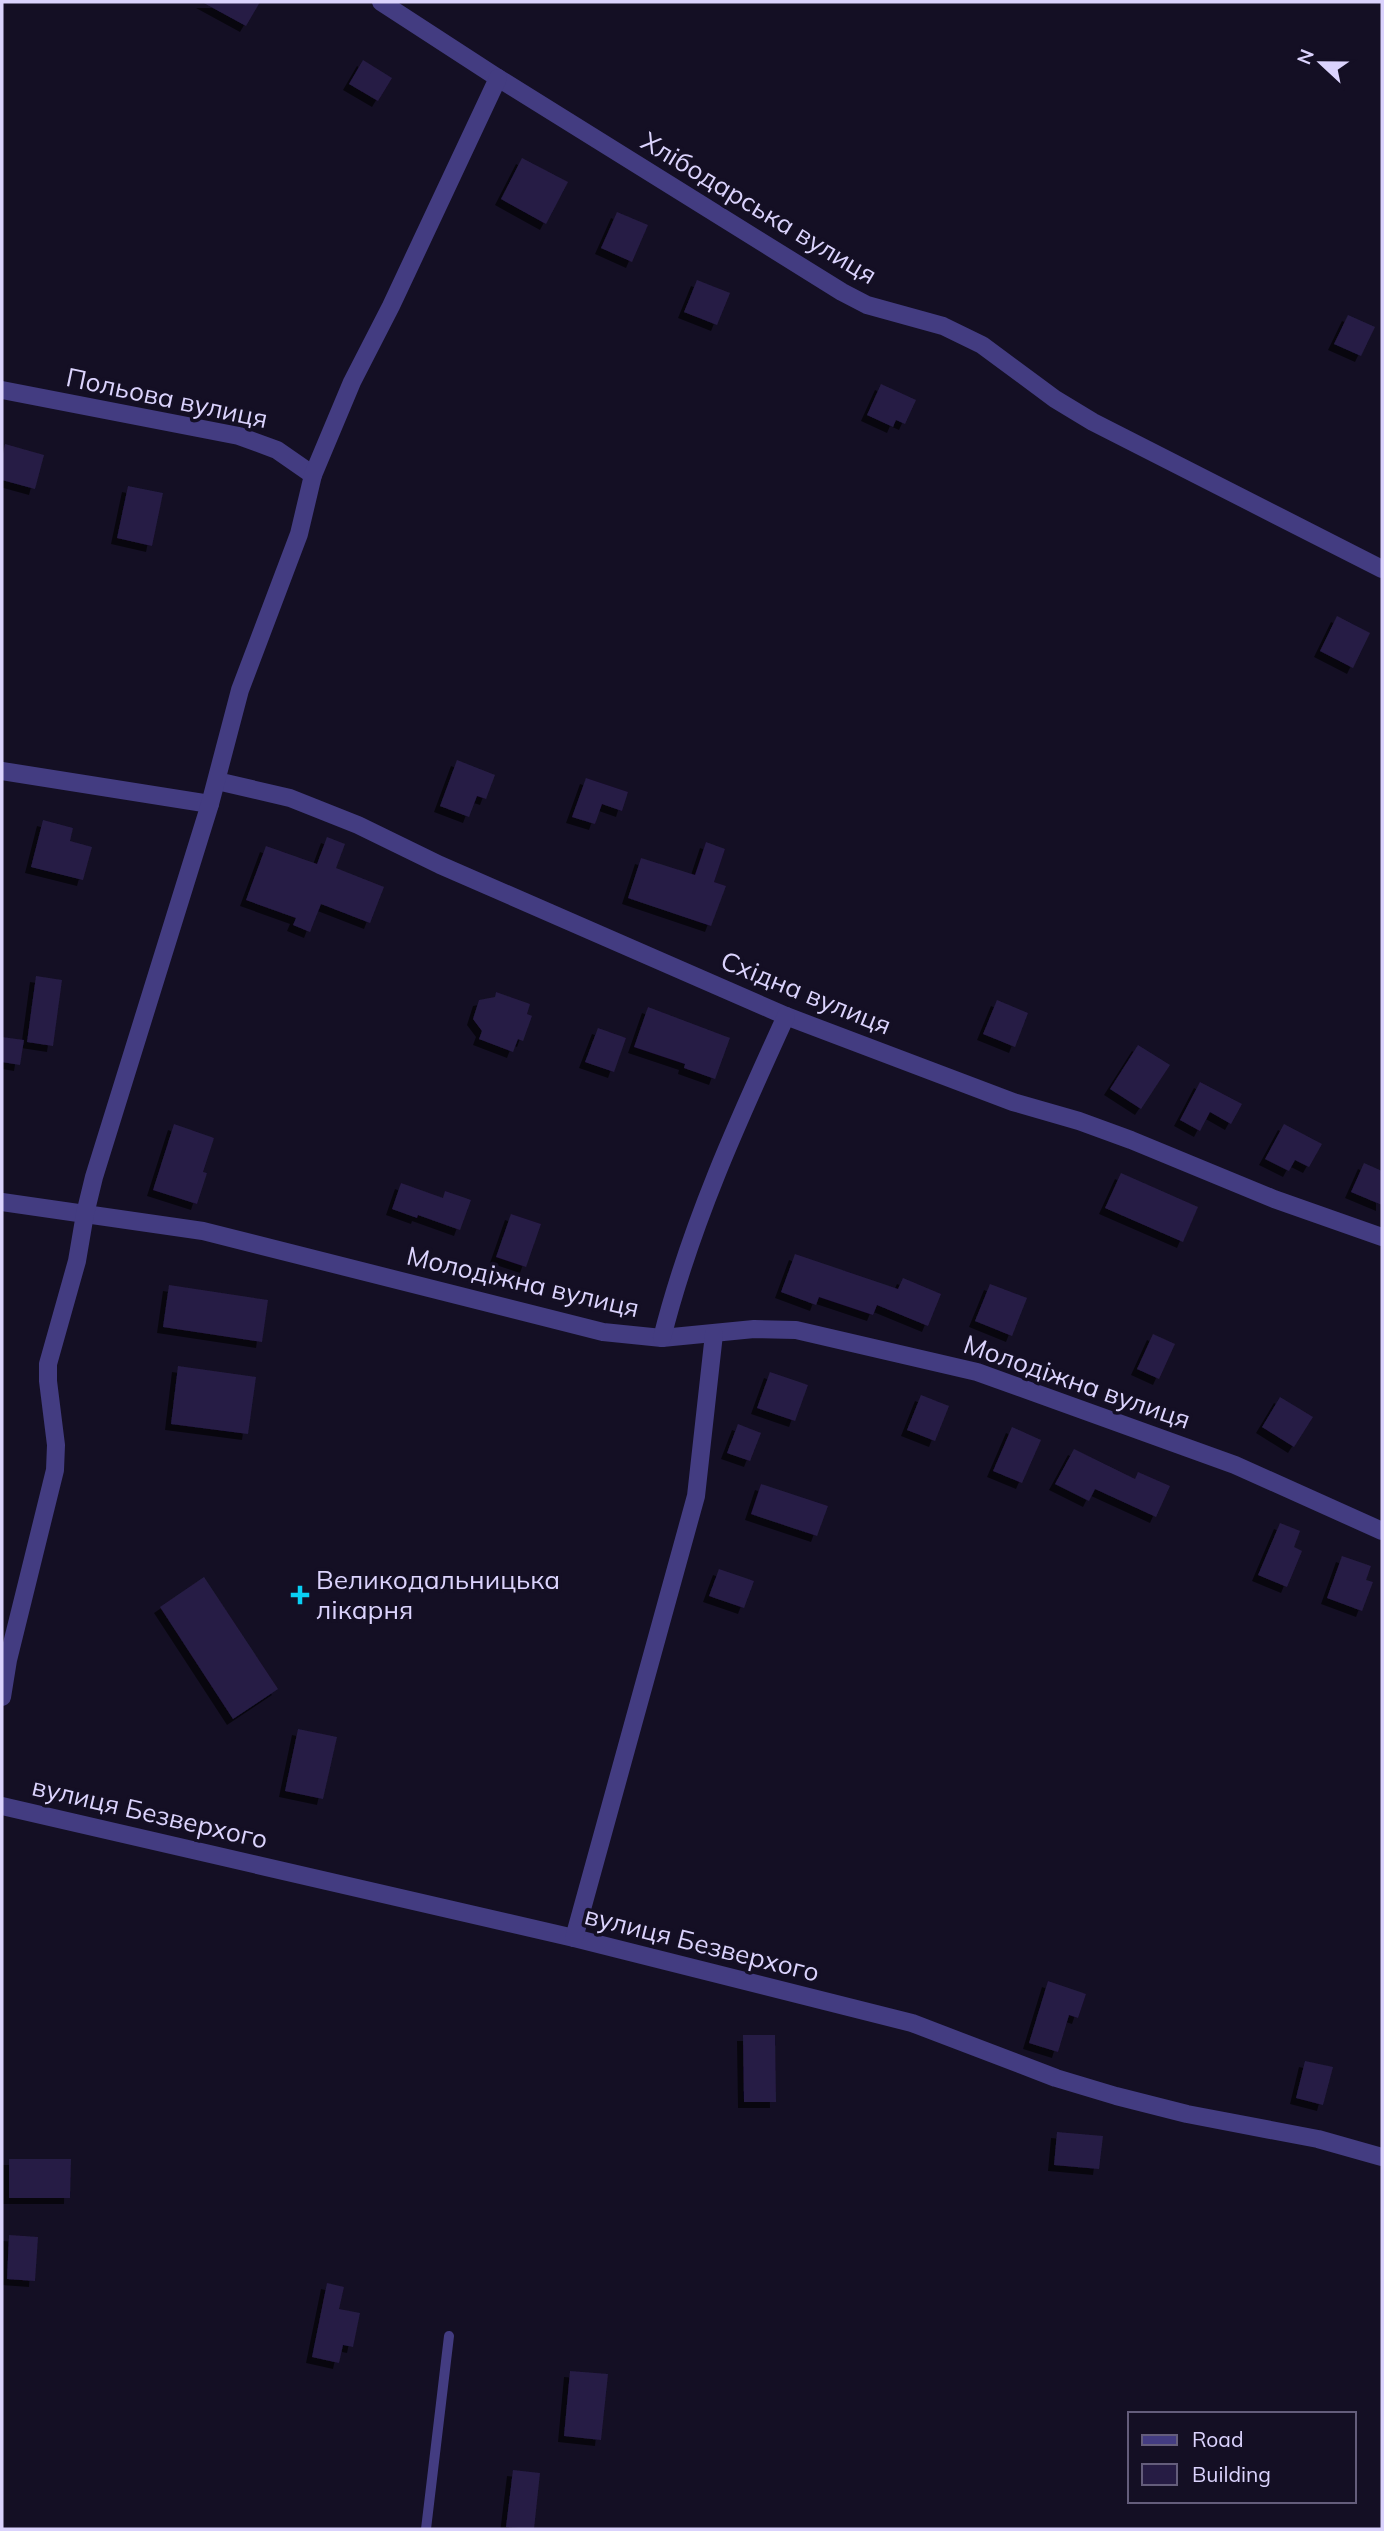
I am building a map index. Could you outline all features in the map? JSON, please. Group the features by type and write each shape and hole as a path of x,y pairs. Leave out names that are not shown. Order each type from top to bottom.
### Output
{"street":[{"name":"Хлібодарська вулиця","path":"381,2 842,292 867,305 943,326 982,345 1055,400 1093,422 1382,569"},
{"path":"2,1697 5,1660 55,1471 56,1445 48,1363 77,1261 85,1214 210,803 240,690 299,534 313,475 352,382 391,306 498,78"},
{"name":"Польова вулиця","path":"2,390 239,436 277,450 313,475"},
{"path":"2,771 210,803"},
{"name":"Східна вулиця","path":"216,781 290,798 358,825 440,865 786,1016 1013,1102 1079,1121 1131,1140 1274,1199 1382,1237"},
{"path":"662,1338 687,1247 743,1110 786,1016"},
{"name":"Молодіжна вулиця","path":"2,1202 203,1231 603,1332 662,1338 754,1329 796,1331 999,1379 1235,1465 1382,1531"},
{"path":"574,1938 696,1496 714,1334"},
{"name":"вулиця Безверхого","path":"2,1806 574,1938 912,2023 1056,2078 1116,2096 1187,2113 1318,2138 1382,2157"}],"lane":[{"path":"426,2529 449,2336"}],"building":[{"path":"202,2 260,2 246,26"},
{"path":"363,60 392,78 378,101 349,84"},
{"path":"522,158 568,182 546,224 501,199"},
{"path":"617,212 648,225 632,262 601,248"},
{"path":"697,280 730,293 717,325 684,312"},
{"path":"1348,315 1375,327 1361,356 1334,344"},
{"path":"881,384 916,400 905,424 896,420 893,427 867,415"},
{"path":"5,444 44,455 35,489 2,480"},
{"path":"128,486 163,493 152,546 117,538"},
{"path":"1337,616 1370,633 1353,668 1320,651"},
{"path":"457,760 495,775 486,799 477,796 469,817 440,806"},
{"path":"586,778 628,792 622,811 602,804 595,824 572,817"},
{"path":"43,820 73,828 70,841 92,847 83,880 31,867"},
{"path":"327,837 345,844 336,868 384,887 370,923 321,904 310,932 293,925 296,918 246,900 266,846 317,864"},
{"path":"706,842 725,849 714,882 726,886 711,926 628,898 641,858 695,875"},
{"path":"36,976 62,980 53,1046 27,1042"},
{"path":"496,992 530,1004 527,1014 532,1016 523,1041 518,1039 513,1052 479,1039 482,1031 473,1019 479,1000 495,997"},
{"path":"997,1000 1028,1013 1015,1047 983,1034"},
{"path":"648,1007 730,1038 715,1079 684,1068 685,1064 634,1047"},
{"path":"598,1028 626,1038 614,1072 585,1062"},
{"path":"2,1037 24,1040 20,1065 2,1062"},
{"path":"1138,1045 1170,1065 1141,1109 1110,1089"},
{"path":"1200,1082 1242,1104 1231,1124 1210,1112 1200,1131 1180,1120"},
{"path":"174,1124 214,1138 203,1172 207,1173 197,1204 153,1190"},
{"path":"1284,1124 1322,1144 1309,1167 1295,1160 1289,1171 1265,1159"},
{"path":"1364,1163 1382,1171 1382,1205 1351,1192"},
{"path":"1121,1173 1198,1207 1183,1242 1105,1208"},
{"path":"401,1183 443,1198 445,1191 471,1200 460,1230 392,1209"},
{"path":"511,1214 541,1224 526,1267 496,1257"},
{"path":"795,1254 898,1289 903,1278 941,1294 928,1326 877,1305 873,1315 819,1297 816,1305 781,1292"},
{"path":"990,1284 1027,1298 1012,1336 975,1321"},
{"path":"169,1285 268,1300 262,1342 163,1327"},
{"path":"1153,1334 1175,1344 1159,1379 1137,1369"},
{"path":"178,1366 256,1377 248,1434 171,1424"},
{"path":"770,1372 808,1385 795,1421 757,1408"},
{"path":"921,1395 949,1406 935,1441 907,1430"},
{"path":"1280,1397 1313,1417 1294,1447 1262,1427"},
{"path":"738,1424 761,1433 750,1461 727,1453"},
{"path":"1012,1427 1041,1440 1022,1483 993,1471"},
{"path":"1074,1449 1135,1479 1138,1472 1170,1486 1156,1517 1095,1489 1089,1501 1055,1484"},
{"path":"761,1484 828,1506 817,1536 751,1514"},
{"path":"1280,1523 1300,1531 1294,1547 1302,1551 1287,1587 1258,1575"},
{"path":"1342,1556 1371,1566 1366,1580 1373,1582 1362,1611 1327,1598"},
{"path":"719,1569 754,1581 744,1608 709,1596"},
{"path":"204,1577 278,1689 233,1719 160,1607"},
{"path":"298,1729 337,1737 323,1799 285,1791"},
{"path":"1048,1981 1086,1994 1078,2018 1069,2015 1058,2052 1029,2043"},
{"path":"743,2035 775,2035 776,2102 744,2102"},
{"path":"1305,2061 1333,2067 1323,2105 1296,2098"},
{"path":"1057,2132 1103,2136 1099,2169 1054,2165"},
{"path":"9,2159 71,2159 70,2198 9,2198"},
{"path":"9,2235 38,2237 35,2281 7,2279"},
{"path":"327,2283 344,2287 339,2309 360,2313 353,2347 343,2345 339,2363 312,2357"},
{"path":"570,2371 608,2374 601,2440 564,2436"},
{"path":"513,2470 540,2473 534,2529 506,2527"}],"place":[{"name":"Великодальницька лікарня","path":"300,1595"}]}
